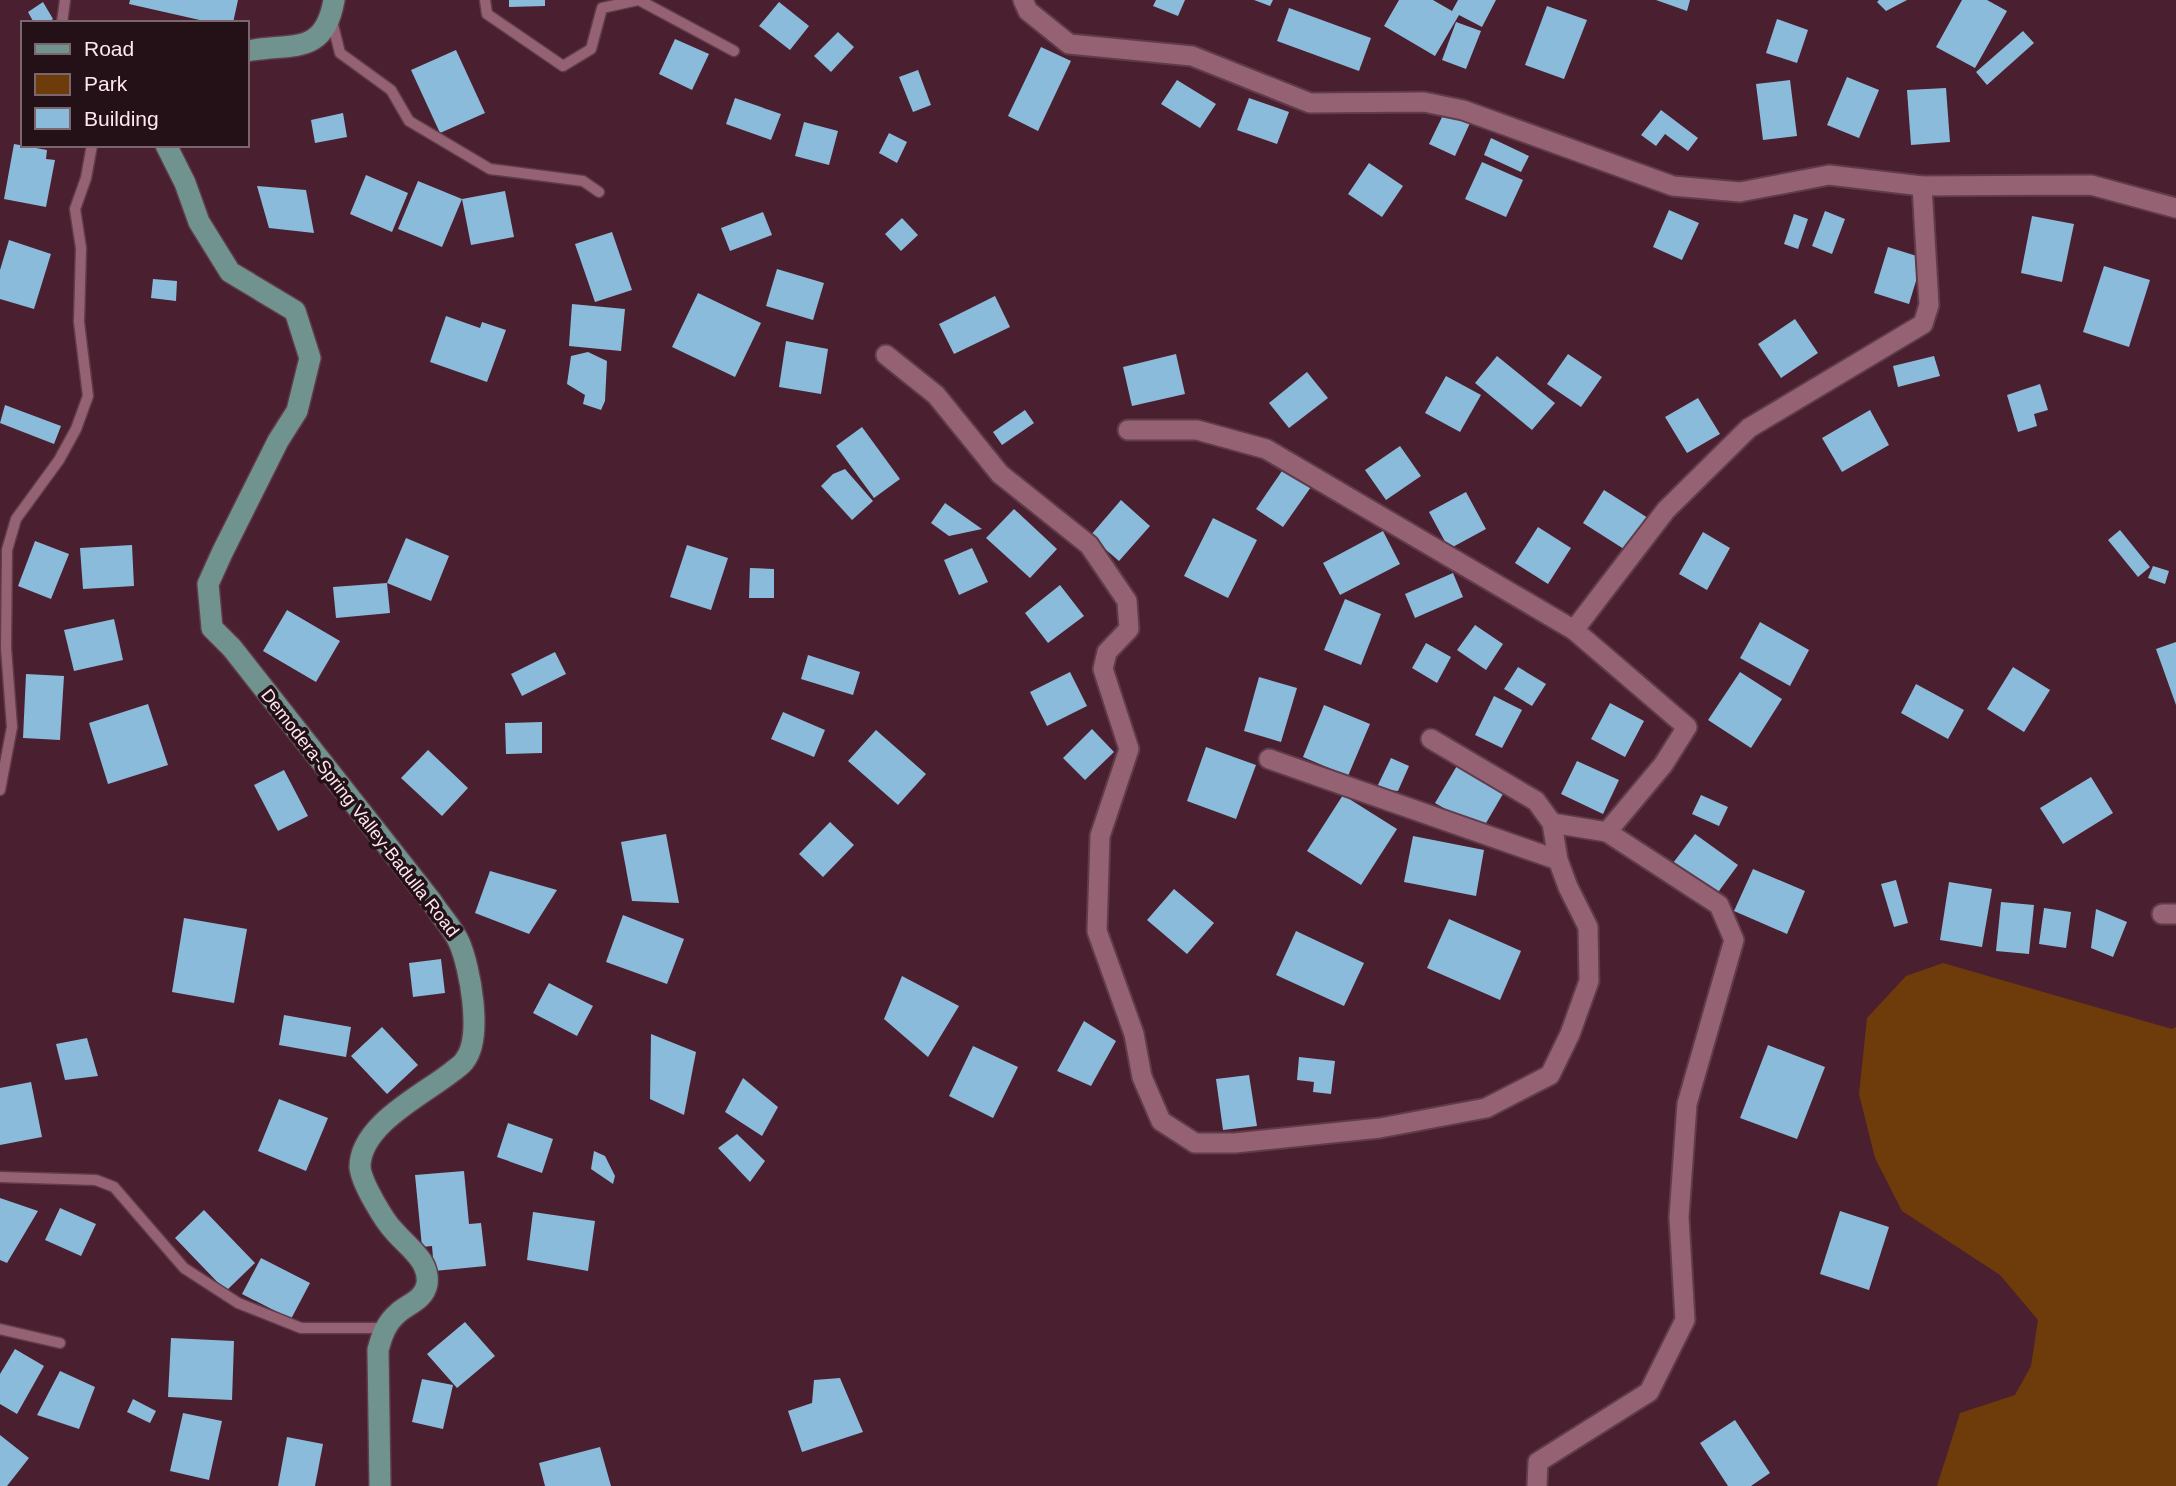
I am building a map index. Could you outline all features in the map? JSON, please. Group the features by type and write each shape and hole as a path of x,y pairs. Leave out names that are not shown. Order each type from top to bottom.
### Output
{"main road":[{"path":"248,51 299,46 313,40 322,32 333,8"},
{"name":"Demodera-Spring Valley-Badulla Road","path":"167,147 185,183 199,222 230,272 295,310 310,358 297,411 278,441 208,584 212,628 232,648 432,902 458,940 468,972 475,1012 474,1037 466,1060 378,1127 364,1149 360,1168 365,1184 392,1230 421,1258 426,1275 427,1285 421,1297 397,1313 384,1328"},
{"path":"380,1486 378,1350 384,1328"}],"street":[{"path":"1023,0 1028,11 1069,44 1192,56 1310,103 1424,102 1463,110 1673,186 1740,192 1829,175 1922,186 2091,185 2176,208"},
{"path":"1574,630 1667,510 1749,428 1923,324 1929,306 1922,186"},
{"path":"886,355 936,395 1000,474 1089,545 1127,601 1129,629 1107,652 1103,669 1129,749 1100,836 1097,931 1133,1034 1142,1077 1161,1121 1195,1143 1235,1143 1380,1128 1486,1108 1550,1074 1570,1034 1589,981 1588,926 1558,860 1552,823 1536,801 1431,739"},
{"path":"1128,430 1197,430 1266,449 1574,630 1687,727 1663,765 1607,832"},
{"path":"1269,759 1558,860"},
{"path":"1537,1486 1538,1462 1649,1392 1685,1320 1679,1217 1687,1104 1734,940 1719,905 1607,832 1552,823"}],"lane":[{"path":"62,21 65,0"},
{"path":"485,0 487,14 564,66 591,49 602,8 639,0 734,51"},
{"path":"333,8 340,53 391,90 409,121 490,169 583,181 599,192"},
{"path":"0,790 12,727 6,648 7,550 16,519 59,460 76,429 88,396 79,322 81,248 75,209 86,178 92,147"},
{"path":"0,1177 96,1180 114,1187 184,1268 238,1303 301,1328 384,1328"},
{"path":"0,1329 60,1343"}],"green space":[{"path":"1943,963 2172,1029 2176,1027 2176,1486 1937,1486 1960,1413 2015,1395 2031,1366 2038,1320 2000,1275 1902,1211 1875,1158 1859,1094 1867,1018 1906,976"}],"building":[{"path":"130,0 238,0 233,21 204,21 129,4"},
{"path":"509,0 545,0 545,6 509,7"},
{"path":"1156,0 1185,0 1178,16 1153,6"},
{"path":"1254,0 1273,0 1270,6"},
{"path":"1399,0 1433,0 1452,11 1458,0 1496,0 1482,27 1459,15 1435,56 1384,26"},
{"path":"1656,0 1690,0 1687,11"},
{"path":"1907,0 1886,11 1877,2"},
{"path":"1962,0 1987,0 2007,11 1975,68 1936,47"},
{"path":"43,2 53,19 33,21 28,12"},
{"path":"779,2 809,26 790,50 759,26"},
{"path":"1547,6 1587,20 1564,79 1525,65"},
{"path":"1289,8 1371,38 1359,71 1277,41"},
{"path":"1777,19 1808,30 1797,63 1766,53"},
{"path":"1456,22 1481,31 1466,69 1442,60"},
{"path":"2023,31 2034,43 1987,85 1976,72"},
{"path":"838,32 854,47 831,72 814,56"},
{"path":"675,39 709,54 692,90 659,74"},
{"path":"1041,47 1071,61 1038,131 1008,116"},
{"path":"456,50 485,113 440,133 411,70"},
{"path":"918,70 931,105 913,112 899,77"},
{"path":"1847,77 1879,90 1859,138 1827,125"},
{"path":"1177,80 1216,104 1200,128 1161,104"},
{"path":"1790,80 1797,136 1763,140 1756,84"},
{"path":"1946,88 1950,142 1911,145 1907,90"},
{"path":"735,98 781,114 771,140 726,124"},
{"path":"1249,98 1289,112 1277,144 1237,130"},
{"path":"1661,110 1698,138 1688,151 1665,134 1656,146 1641,135"},
{"path":"1445,111 1470,123 1455,156 1429,144"},
{"path":"343,113 347,137 315,143 311,120"},
{"path":"804,122 838,131 829,165 795,156"},
{"path":"889,133 907,142 897,163 879,153"},
{"path":"1491,138 1529,156 1521,172 1484,155"},
{"path":"14,144 47,150 46,159 55,160 46,207 4,199"},
{"path":"1482,162 1523,180 1506,217 1465,199"},
{"path":"1369,163 1403,186 1382,217 1348,194"},
{"path":"366,175 408,193 392,232 350,214"},
{"path":"418,181 462,199 442,247 398,229"},
{"path":"257,186 306,190 314,233 269,228"},
{"path":"505,191 514,237 471,245 462,199"},
{"path":"1669,210 1699,223 1682,260 1653,247"},
{"path":"1825,211 1845,219 1832,254 1812,246"},
{"path":"763,212 772,235 730,251 721,228"},
{"path":"1794,214 1808,219 1798,249 1784,244"},
{"path":"2032,216 2074,224 2062,282 2021,273"},
{"path":"902,218 918,235 901,251 885,234"},
{"path":"612,232 632,290 595,302 575,244"},
{"path":"9,240 51,254 34,309 0,299 0,270"},
{"path":"1888,247 1923,258 1909,304 1874,293"},
{"path":"2104,266 2150,280 2129,347 2083,332"},
{"path":"777,269 824,283 813,320 766,306"},
{"path":"153,279 177,281 176,301 151,298"},
{"path":"698,293 761,323 735,377 672,347"},
{"path":"995,296 1010,327 954,354 939,324"},
{"path":"572,304 625,309 621,351 569,346"},
{"path":"446,316 480,328 482,322 506,330 487,382 430,362"},
{"path":"1795,319 1818,353 1781,378 1758,344"},
{"path":"786,341 828,349 821,394 779,387"},
{"path":"588,352 607,361 605,401 601,410 583,404 585,395 567,384 571,356"},
{"path":"1176,354 1185,394 1132,406 1123,367"},
{"path":"1568,354 1602,377 1581,407 1547,384"},
{"path":"1497,356 1555,403 1532,430 1475,383"},
{"path":"1934,356 1940,376 1898,387 1893,366"},
{"path":"1307,372 1328,398 1289,428 1269,403"},
{"path":"1446,376 1481,395 1460,432 1425,413"},
{"path":"2040,384 2048,410 2034,414 2037,426 2018,432 2007,395"},
{"path":"1698,398 1720,434 1687,453 1665,417"},
{"path":"5,405 61,426 54,444 0,423"},
{"path":"1025,410 1034,423 1002,445 993,432"},
{"path":"1870,410 1889,445 1842,472 1822,438"},
{"path":"862,427 900,479 874,498 836,446"},
{"path":"1400,446 1421,476 1386,500 1365,470"},
{"path":"1284,468 1311,487 1283,527 1256,509"},
{"path":"845,469 873,501 852,520 821,486 833,474"},
{"path":"1604,490 1648,518 1627,551 1583,523"},
{"path":"1466,492 1486,529 1449,549 1429,512"},
{"path":"1121,500 1150,526 1119,561 1090,536"},
{"path":"945,503 982,529 949,536 931,523"},
{"path":"1014,509 1057,549 1030,578 986,538"},
{"path":"1213,518 1257,540 1228,598 1184,576"},
{"path":"1538,527 1571,548 1548,584 1515,563"},
{"path":"2120,530 2150,567 2138,577 2108,540"},
{"path":"1383,531 1400,564 1340,595 1323,563"},
{"path":"1703,532 1730,548 1707,590 1679,574"},
{"path":"406,538 449,556 431,601 387,583"},
{"path":"35,541 69,554 51,599 18,586"},
{"path":"132,545 134,586 83,589 80,548"},
{"path":"687,545 728,558 711,610 670,597"},
{"path":"972,548 988,582 959,595 944,560"},
{"path":"2153,566 2169,571 2165,584 2148,578"},
{"path":"750,568 774,569 774,598 749,598"},
{"path":"1453,573 1463,597 1415,618 1405,594"},
{"path":"387,583 390,613 336,618 333,587"},
{"path":"1060,585 1084,616 1048,643 1025,613"},
{"path":"1345,599 1381,614 1361,665 1324,650"},
{"path":"287,610 340,641 316,682 263,651"},
{"path":"114,619 123,660 74,671 64,630"},
{"path":"1760,622 1809,650 1790,686 1740,658"},
{"path":"1475,625 1503,644 1486,670 1457,650"},
{"path":"2176,642 2176,705 2156,649"},
{"path":"1426,643 1451,657 1437,683 1412,668"},
{"path":"555,652 566,674 522,696 511,674"},
{"path":"808,655 860,672 853,695 801,679"},
{"path":"1518,667 1546,684 1532,706 1504,689"},
{"path":"2013,667 2050,690 2024,732 1987,709"},
{"path":"1070,672 1087,706 1047,726 1030,692"},
{"path":"1740,672 1782,699 1751,748 1708,720"},
{"path":"26,674 64,676 60,740 23,738"},
{"path":"1259,677 1297,688 1281,742 1244,731"},
{"path":"1916,684 1964,710 1948,739 1901,713"},
{"path":"1494,696 1522,710 1502,748 1475,735"},
{"path":"1610,703 1644,721 1625,757 1591,739"},
{"path":"148,704 168,765 108,784 89,723"},
{"path":"1324,705 1370,724 1348,776 1303,757"},
{"path":"783,712 825,730 814,757 771,739"},
{"path":"542,722 542,753 506,754 505,723"},
{"path":"1092,729 1114,752 1085,780 1063,758"},
{"path":"876,730 926,774 898,805 848,761"},
{"path":"1206,747 1256,765 1236,819 1187,801"},
{"path":"428,750 468,788 442,816 401,778"},
{"path":"1391,758 1409,766 1398,791 1376,789"},
{"path":"1461,759 1507,787 1482,830 1435,803"},
{"path":"1577,761 1619,780 1603,814 1561,794"},
{"path":"284,770 308,816 278,831 254,785"},
{"path":"2091,777 2113,813 2063,844 2040,808"},
{"path":"1343,795 1397,829 1361,885 1307,851"},
{"path":"1701,795 1728,807 1719,826 1692,814"},
{"path":"830,822 854,845 823,877 799,854"},
{"path":"666,834 679,903 632,901 621,842"},
{"path":"1695,834 1738,865 1716,895 1673,863"},
{"path":"1413,836 1484,850 1476,896 1404,882"},
{"path":"1753,869 1805,891 1787,934 1734,911"},
{"path":"490,871 557,890 529,934 475,913"},
{"path":"1896,880 1908,923 1894,927 1881,884"},
{"path":"1949,882 1992,889 1982,947 1940,940"},
{"path":"1174,889 1214,923 1187,954 1147,920"},
{"path":"2001,902 2034,905 2029,954 1996,951"},
{"path":"2044,908 2071,912 2066,948 2039,944"},
{"path":"2096,909 2127,922 2113,957 2091,948"},
{"path":"623,915 684,939 667,984 606,962"},
{"path":"184,918 247,929 234,1003 172,992"},
{"path":"1449,919 1521,951 1500,1000 1427,968"},
{"path":"1296,931 1364,963 1344,1006 1276,975"},
{"path":"441,959 445,993 413,997 409,963"},
{"path":"902,976 959,1006 928,1057 884,1019"},
{"path":"549,983 593,1006 577,1036 533,1013"},
{"path":"284,1015 351,1027 346,1057 279,1045"},
{"path":"1084,1021 1116,1041 1091,1086 1057,1071"},
{"path":"382,1027 418,1065 387,1094 351,1056"},
{"path":"651,1034 696,1052 684,1115 650,1099"},
{"path":"87,1038 98,1076 65,1080 56,1044"},
{"path":"1768,1045 1825,1067 1797,1139 1740,1118"},
{"path":"973,1046 1018,1067 993,1118 949,1096"},
{"path":"1299,1057 1335,1061 1331,1094 1313,1092 1314,1082 1297,1080"},
{"path":"1249,1075 1257,1126 1223,1130 1216,1079"},
{"path":"743,1078 778,1107 762,1136 725,1112"},
{"path":"31,1082 42,1137 0,1145 0,1088"},
{"path":"279,1099 328,1118 306,1171 258,1151"},
{"path":"508,1123 553,1139 542,1173 497,1157"},
{"path":"737,1134 765,1161 750,1182 718,1148"},
{"path":"594,1151 605,1156 615,1176 613,1184 591,1169"},
{"path":"464,1171 469,1224 481,1223 486,1266 434,1271 432,1246 422,1247 415,1175"},
{"path":"0,1198 38,1211 7,1263 0,1260"},
{"path":"60,1208 96,1224 81,1256 45,1240"},
{"path":"204,1210 255,1263 226,1291 175,1238"},
{"path":"1840,1211 1889,1227 1869,1290 1820,1274"},
{"path":"533,1212 595,1221 588,1271 527,1260"},
{"path":"261,1258 310,1283 291,1319 242,1294"},
{"path":"465,1322 495,1356 457,1388 427,1354"},
{"path":"171,1338 234,1341 232,1400 168,1397"},
{"path":"15,1349 44,1366 17,1414 0,1404 0,1374"},
{"path":"60,1371 95,1387 79,1429 37,1415"},
{"path":"840,1378 863,1432 802,1452 788,1411 812,1403 814,1380"},
{"path":"422,1379 453,1385 443,1429 412,1422"},
{"path":"133,1399 156,1411 150,1423 127,1412"},
{"path":"183,1413 222,1421 209,1480 170,1471"},
{"path":"1735,1420 1770,1473 1751,1486 1728,1486 1700,1443"},
{"path":"0,1435 29,1458 7,1486 0,1486"},
{"path":"287,1437 323,1444 315,1486 278,1486"},
{"path":"600,1447 611,1486 545,1486 539,1463"}]}
